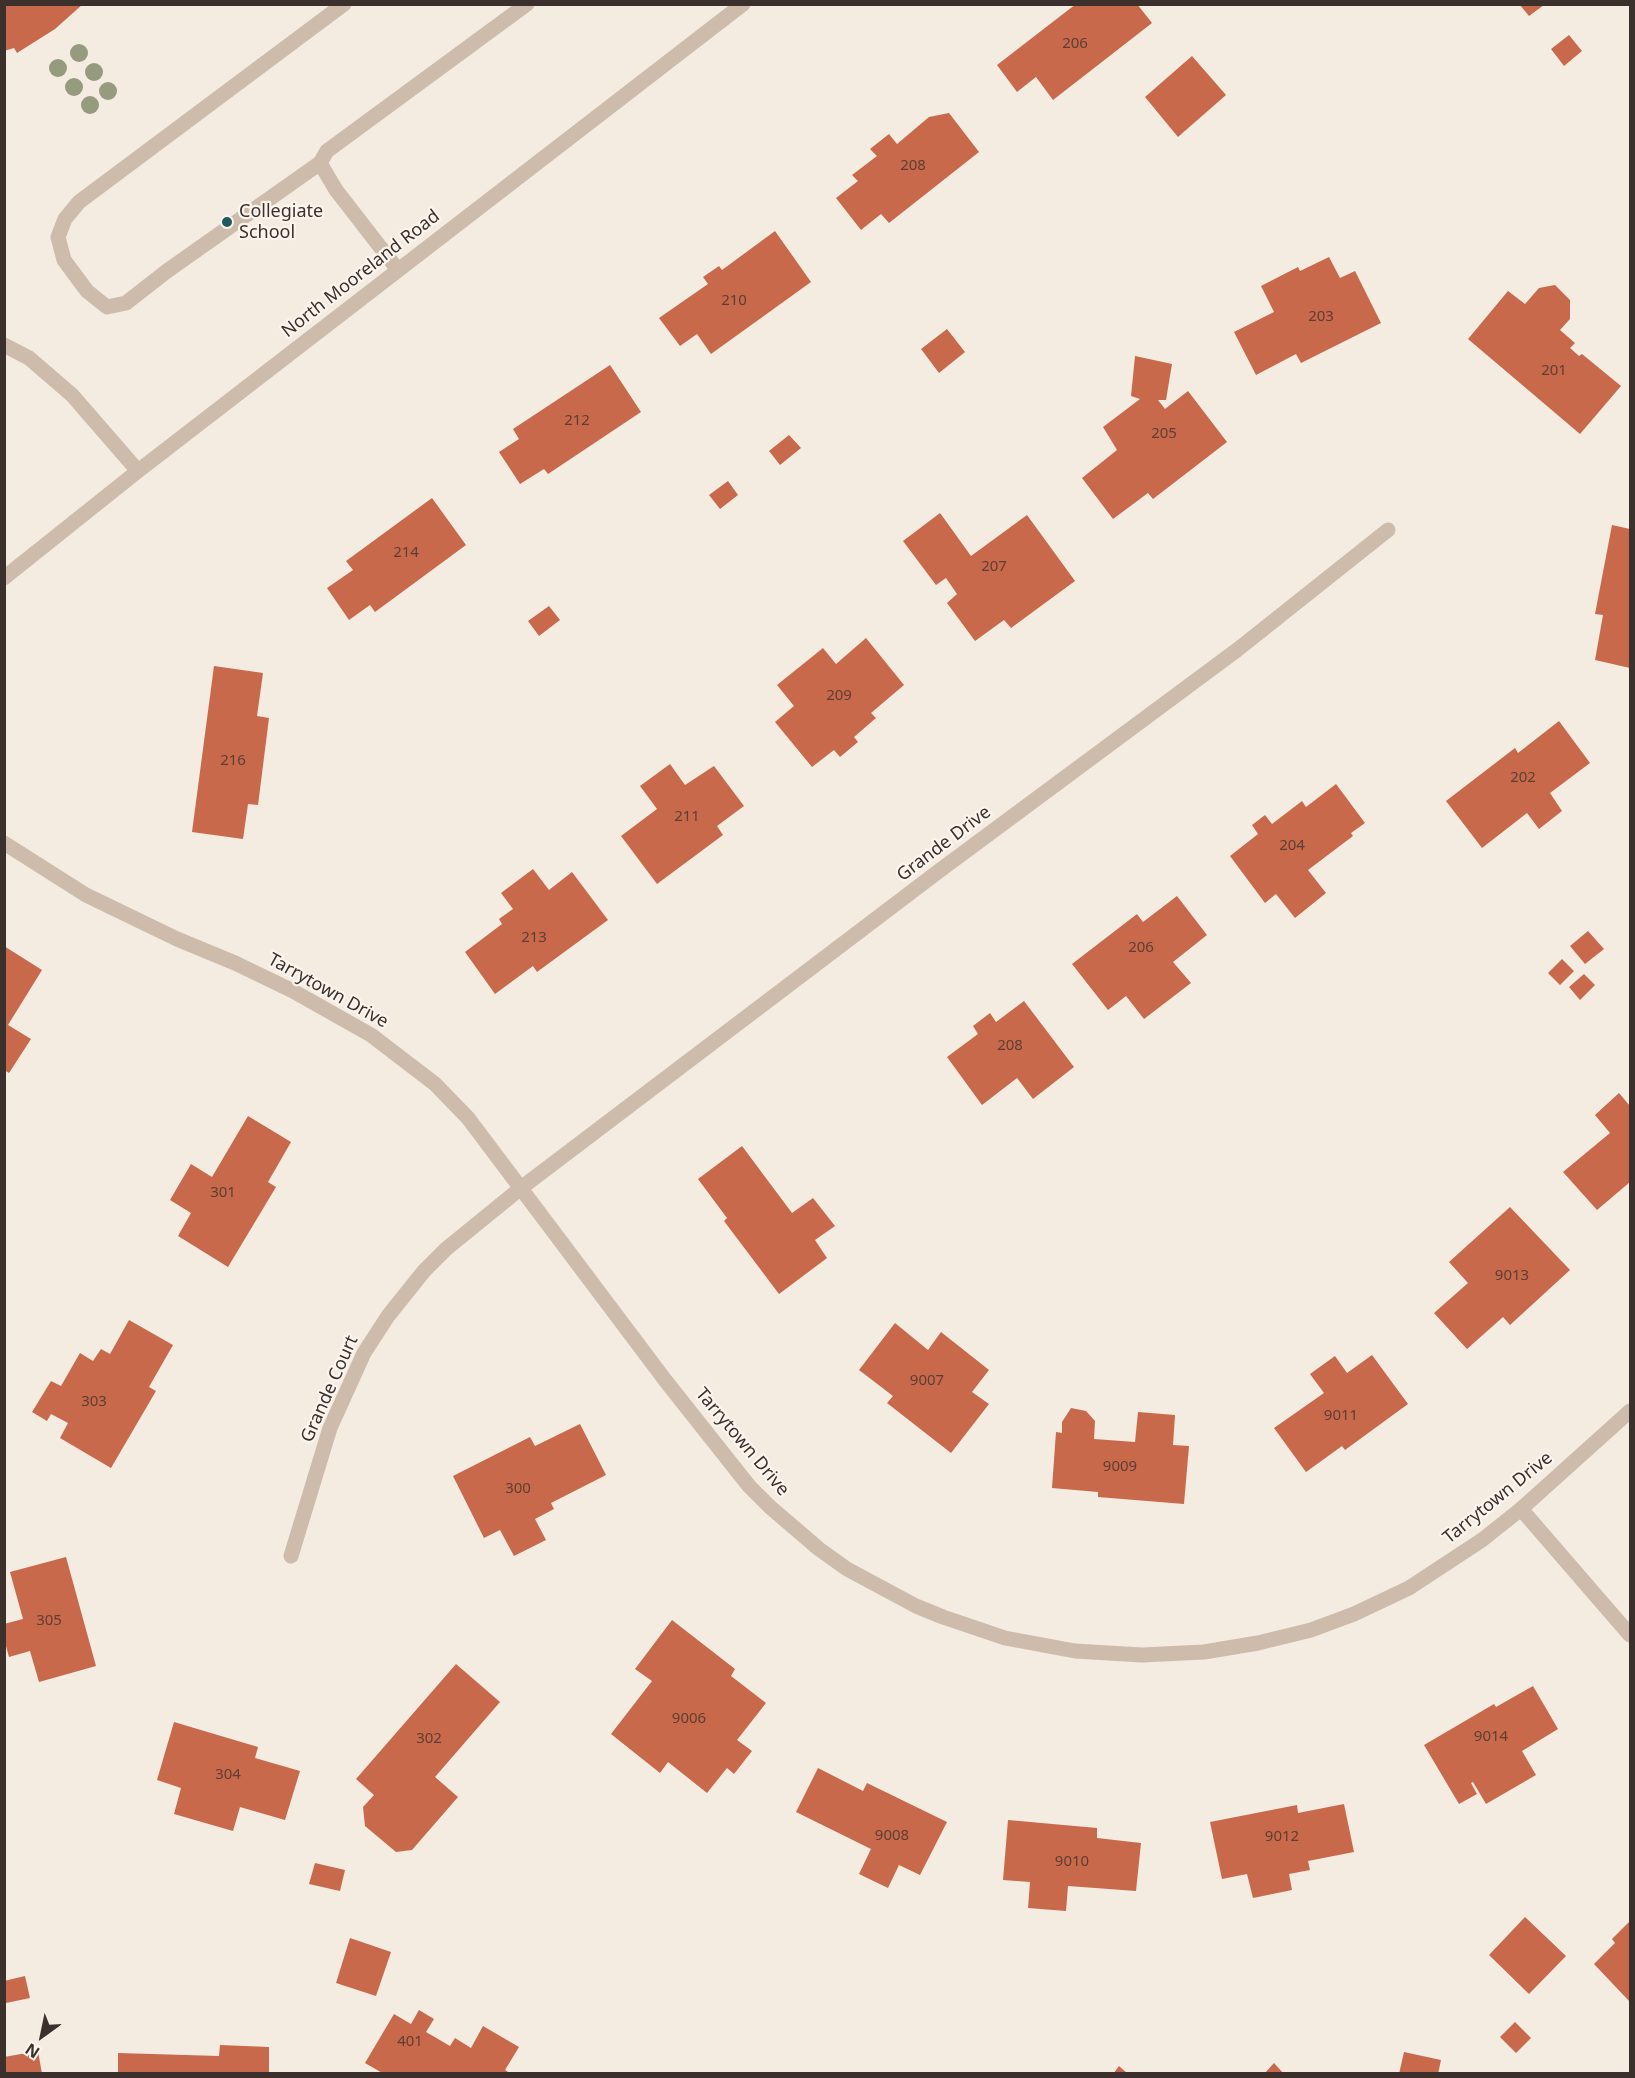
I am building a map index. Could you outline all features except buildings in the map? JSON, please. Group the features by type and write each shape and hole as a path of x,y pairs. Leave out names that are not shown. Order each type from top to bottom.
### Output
{"street":[{"path":"344,4 79,202 65,219 58,237 64,260 87,291 107,307 126,303 167,271 320,163 327,151 527,4"},
{"name":"North Mooreland Road","path":"4,578 138,471 735,7"},
{"path":"320,163 336,190 398,270"},
{"path":"4,345 28,358 72,395 138,471"},
{"name":"Grande Drive","path":"521,1188 939,871 1237,650 1388,530"},
{"name":"Tarrytown Drive","path":"4,843 87,895 177,939 235,963 293,991 371,1035 435,1084 468,1118 665,1380 749,1486 819,1549 847,1569 915,1606 943,1617 1005,1638 1075,1651 1142,1655 1204,1652 1301,1633 1354,1614 1409,1588 1482,1540 1521,1509 1630,1411"},
{"name":"Grande Court","path":"291,1556 330,1428 363,1353 388,1316 424,1271 521,1188"},
{"path":"1521,1509 1630,1635"}],"place":[{"name":"Collegiate School","path":"227,222"}]}
